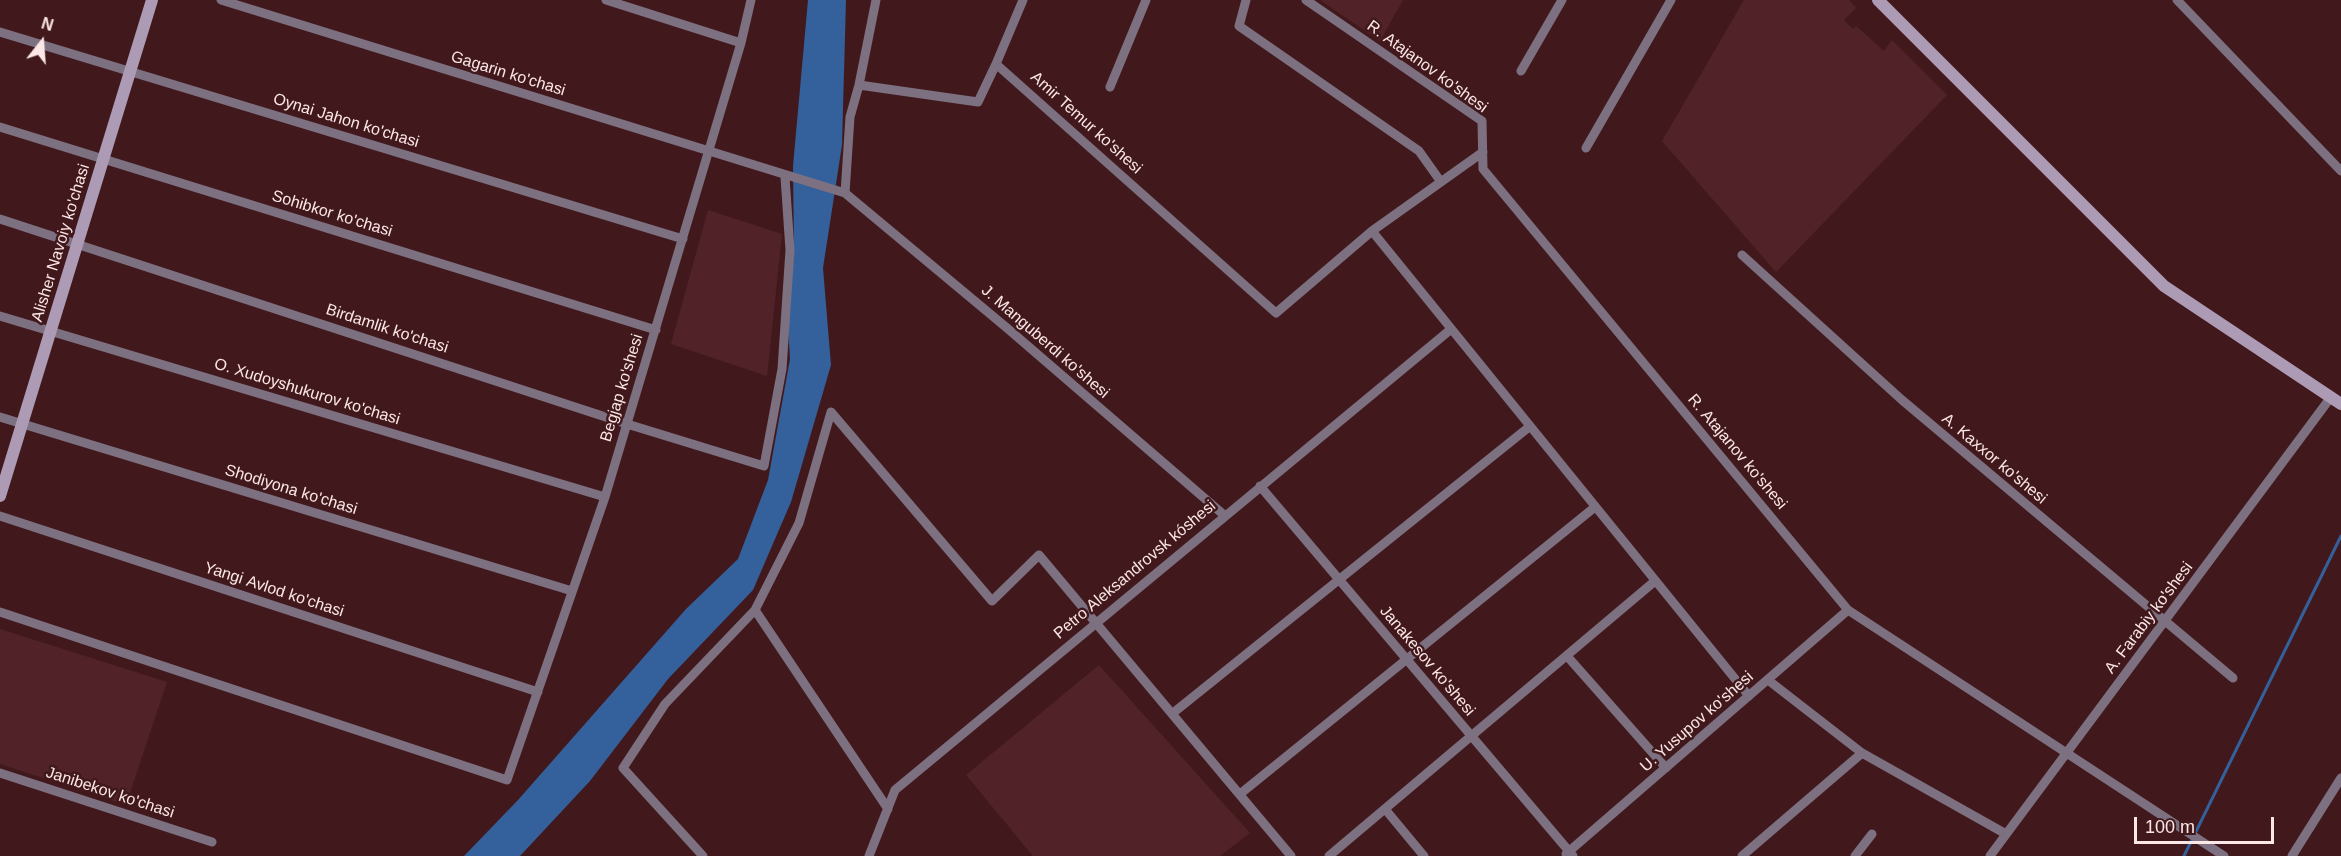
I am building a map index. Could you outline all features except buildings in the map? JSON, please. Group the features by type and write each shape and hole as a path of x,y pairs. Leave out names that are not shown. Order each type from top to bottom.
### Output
{"street":[{"name":"Alisher Navoiy ko'chasi","path":"0,496 152,0"},
{"name":"Gagarin ko'chasi","path":"221,0 789,178 841,192"},
{"path":"606,0 741,43"},
{"name":"Begjap ko'shesi","path":"0,612 507,780 627,424 741,43 751,0"},
{"path":"841,192 850,117 860,85 876,0"},
{"path":"860,85 978,102 1023,0"},
{"path":"1110,87 1146,0"},
{"path":"1246,0 1239,26 1419,151 1441,182"},
{"name":"R. Atajanov ko'shesi","path":"1306,0 1482,121 1483,169 1848,610 2224,856"},
{"path":"1521,71 1562,0"},
{"path":"1586,148 1671,0"},
{"path":"1878,0 2164,286 2336,400"},
{"path":"2177,0 2341,171"},
{"name":"Oynai Jahon ko'chasi","path":"0,32 683,239"},
{"name":"Amir Temur ko'shesi","path":"996,64 1276,313 1372,231"},
{"name":"Sohibkor ko'chasi","path":"0,127 656,330"},
{"path":"1483,152 1372,231 1749,696"},
{"name":"Birdamlik ko'chasi","path":"0,219 78,242 627,424 764,466 782,369 789,250 789,178"},
{"name":"J. Manguberdi ko'shesi","path":"841,192 1007,328 1224,515"},
{"name":"A. Kaxxor ko'shesi","path":"1742,255 1902,400 2233,678"},
{"name":"O. Xudoyshukurov ko'chasi","path":"0,316 604,497"},
{"name":"Petro Aleksandrovsk kóshesi","path":"869,856 895,790 1450,330"},
{"name":"A. Farabiy ko'shesi","path":"1990,856 2164,622 2336,400"},
{"path":"703,856 623,768 665,704 755,610 799,523 831,412 992,601 1039,555 1291,856"},
{"name":"Shodiyona ko'chasi","path":"0,417 572,591"},
{"path":"1173,713 1529,427"},
{"name":"Janakesov ko'shesi","path":"1260,486 1569,855"},
{"path":"1240,794 1595,507"},
{"name":"Yangi Avlod ko'chasi","path":"0,516 538,692"},
{"path":"1329,856 1655,581"},
{"path":"755,610 888,809"},
{"name":"U. Yusupov ko'shesi","path":"1569,855 1848,610"},
{"path":"1567,656 1666,768"},
{"path":"1768,680 1862,753 2006,834"},
{"path":"1742,856 1862,753"},
{"name":"Janibekov ko'chasi","path":"0,773 212,842"},
{"path":"2292,856 2341,778"},
{"path":"2332,793 2341,799"},
{"path":"1385,809 1424,856"},
{"path":"1855,856 1872,834"}],"shaded area":[{"path":"1320,0 1403,0 1380,41"},
{"path":"1744,0 1849,0 1856,8 1844,20 1853,29 1856,26 1884,51 1892,40 1947,95 1776,272 1662,141"},
{"path":"708,210 782,234 767,376 671,344"},
{"path":"0,629 167,682 126,805 0,764"},
{"path":"1099,665 1250,833 1220,856 1033,856 966,775"}],"water":[{"path":"808,0 846,0 842,145 823,268 831,365 791,502 753,590 668,679 590,781 520,856 464,856 518,800 686,609 738,559 768,480 790,359 788,326 794,252 793,166"}],"waterway":[{"path":"2184,856 2341,536"}]}
